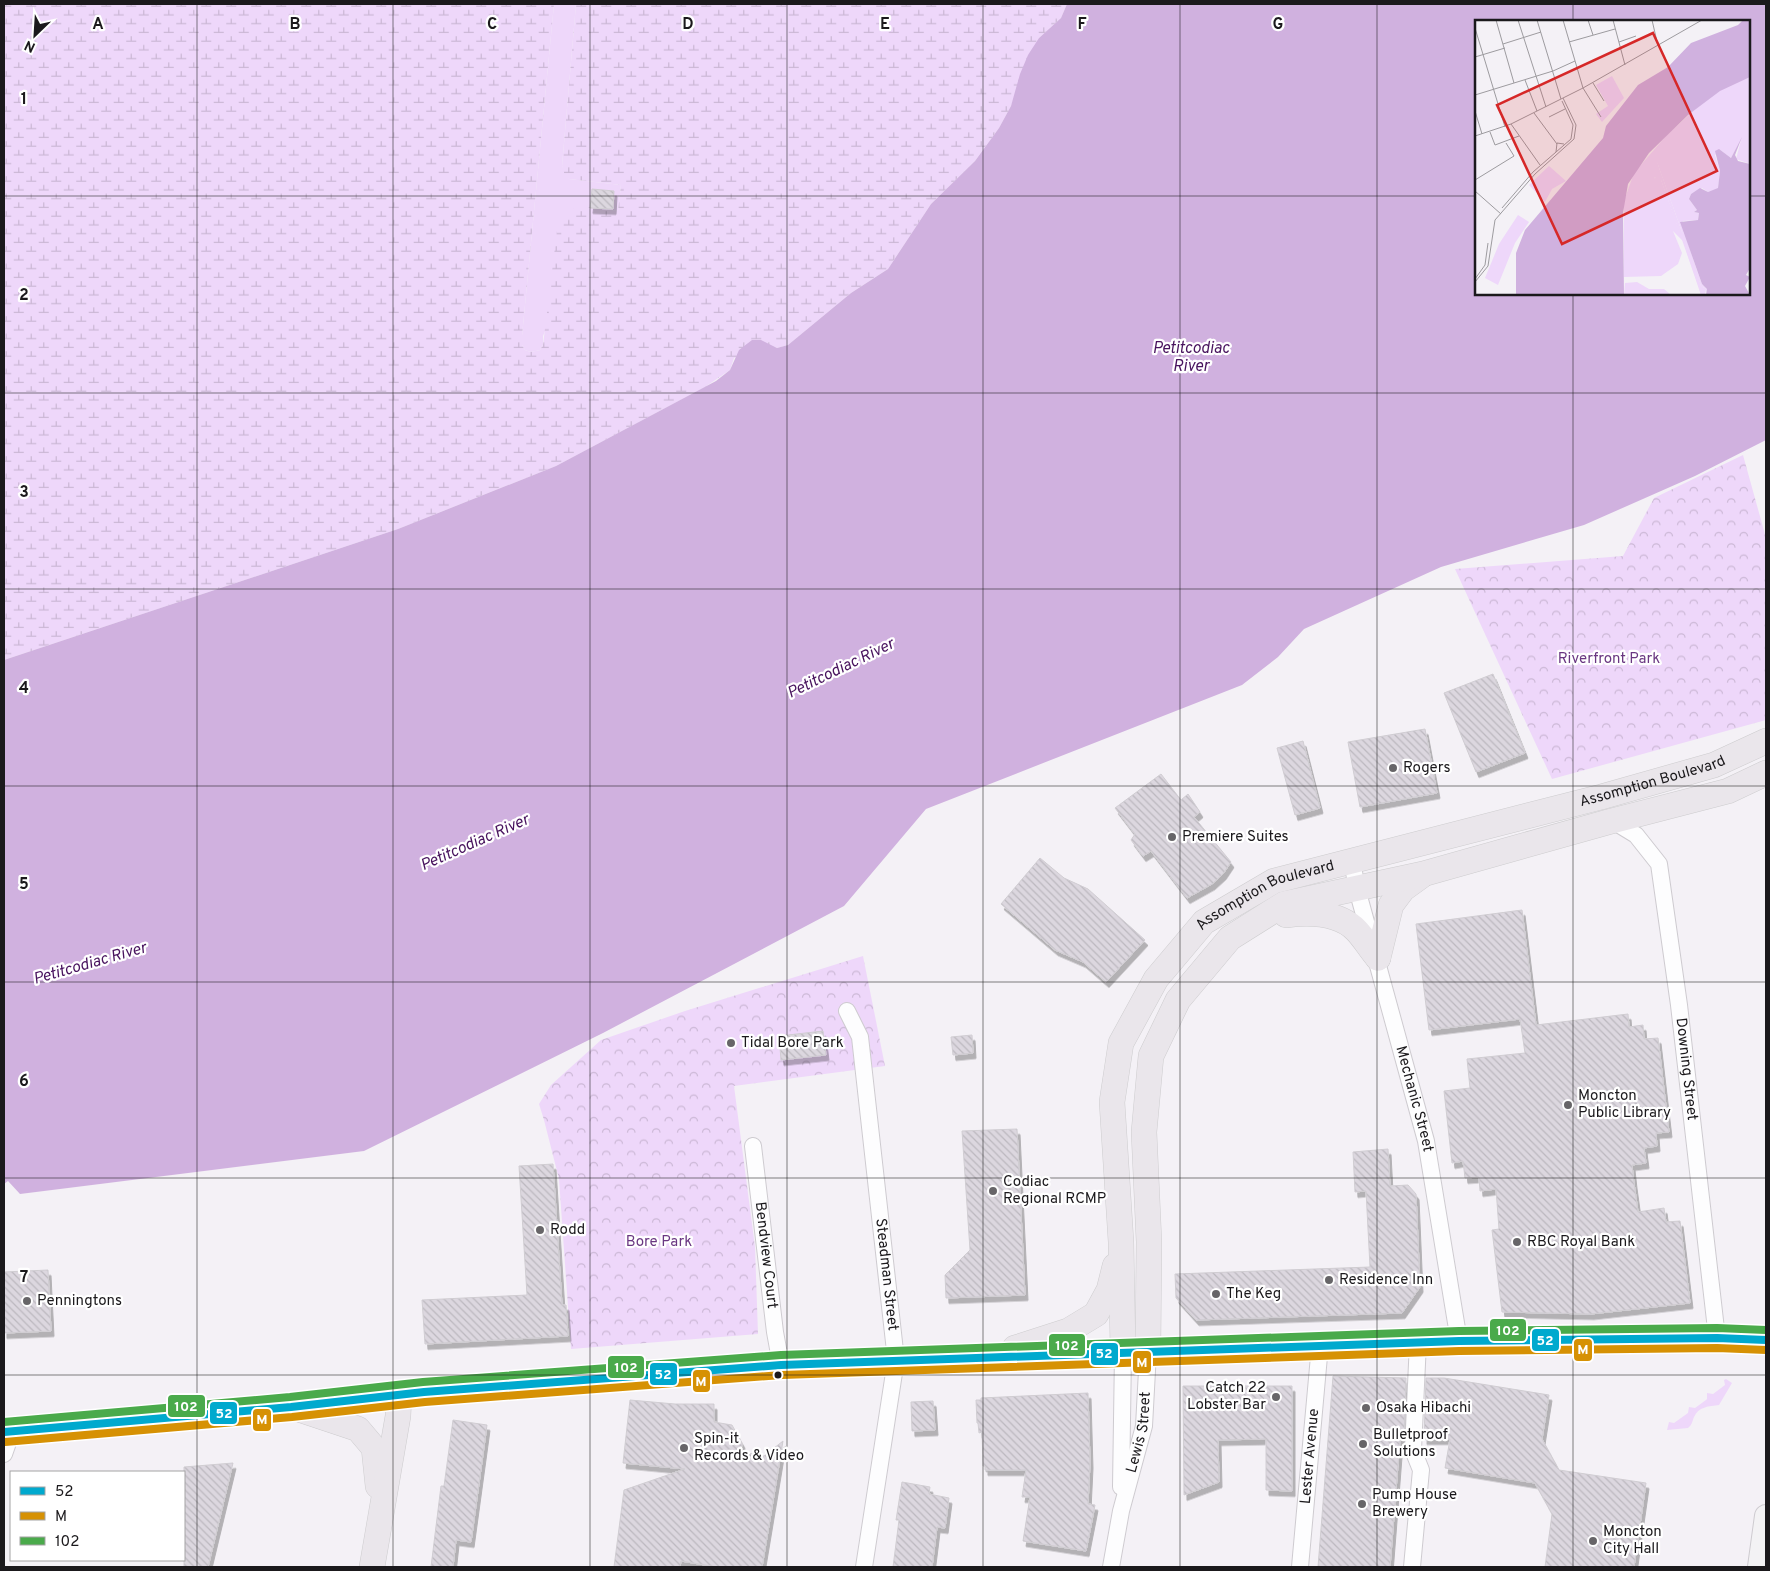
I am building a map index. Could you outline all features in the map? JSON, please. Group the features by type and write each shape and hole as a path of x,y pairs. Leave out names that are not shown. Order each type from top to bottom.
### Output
{"main road":[{"name":"Assomption Boulevard","path":"1123,1353 1121,1242 1112,1102 1121,1043 1156,979 1204,922 1274,881 1609,795 1714,764 1766,741"},
{"name":"Assomption Boulevard","path":"1148,1352 1149,1242 1144,1132 1151,1056 1178,1000 1230,938 1284,904 1423,874 1728,791 1766,773"},
{"path":"1378,958 1391,905 1403,889 1423,874"},
{"path":"1264,917 1305,913 1337,917 1357,931 1378,958"},
{"path":"983,1358 1068,1331 1096,1314 1109,1290 1121,1242"},
{"path":"8,1431 291,1407 424,1392 781,1365 1418,1342 1718,1338 1766,1340"},
{"path":"372,1567 398,1416 399,1396"},
{"path":"291,1407 358,1429 374,1448 382,1510"},
{"path":"1759,1567 1766,1516"}],"street":[{"name":"Downing Street","path":"1613,821 1636,834 1658,864 1680,1015 1718,1338"},
{"name":"Mechanic Street","path":"1352,861 1357,889 1378,958 1426,1141 1459,1341"},
{"name":"Steadman Street","path":"847,1011 860,1037 896,1360 864,1567"},
{"name":"Bendview Court","path":"753,1146 775,1332 781,1365"},
{"path":"1412,1567 1421,1470 1412,1450 1418,1342"},
{"name":"Lester Avenue","path":"1300,1567 1320,1345"},
{"name":"Lewis Street","path":"1121,1512 1144,1426 1148,1352"},
{"name":"Lewis Street","path":"1114,1563 1121,1512 1123,1353"},
{"path":"4,1454 8,1431"}],"green space":[{"path":"4,4 554,4 522,336 522,345 525,350 531,352 540,350 543,345 557,231 561,219 571,209 579,207 618,211 621,185 569,179 565,176 562,166 576,4 1067,4 1061,18 1039,38 1011,106 999,128 975,161 931,204 888,269 851,293 788,345 777,348 769,345 734,358 730,370 705,387 556,466 398,529 4,660"},
{"path":"554,4 576,4 562,166 569,179 621,185 618,211 596,208 543,336 543,345 540,350 531,352 525,350 522,345 522,336"},
{"name":"Riverfront Park","path":"1743,455 1766,538 1766,720 1552,779 1455,569 1623,556 1654,498"},
{"name":"Bore Park","path":"863,956 885,1066 734,1086 755,1247 758,1334 571,1349 559,1179 539,1104 551,1085 601,1040 685,1011"},
{"path":"1726,1379 1732,1383 1719,1405 1698,1411 1688,1428 1667,1430 1669,1422 1674,1423 1688,1413 1689,1407 1695,1408 1706,1400 1707,1393 1713,1394 1725,1385 1724,1380"}],"water":[{"name":"Petitcodiac River","path":"1067,4 1766,4 1766,440 1695,476 1584,525 1441,567 1304,629 1278,657 1242,685 926,809 844,906 603,1033 364,1151 20,1194 8,1181 4,1184 4,660 398,529 556,466 716,381 730,370 739,350 752,340 761,340 777,348 788,345 851,293 888,269 931,204 975,161 999,128 1011,106 1020,74 1028,55 1039,38 1061,18"}],"building":[{"path":"592,189 614,191 613,209 590,208"},
{"path":"1493,674 1525,753 1476,772 1444,693"},
{"name":"Rogers","path":"1425,729 1437,793 1360,807 1348,742"},
{"path":"1303,741 1320,808 1295,815 1277,748"},
{"name":"Premiere Suites","path":"1161,774 1181,800 1188,794 1200,812 1194,817 1231,862 1223,874 1212,884 1187,898 1151,851 1143,856 1131,840 1135,834 1115,808"},
{"path":"1040,858 1064,878 1088,889 1145,940 1106,982 1083,962 1055,950 1001,904"},
{"path":"1522,910 1536,1025 1628,1014 1629,1027 1643,1025 1644,1039 1658,1038 1669,1132 1656,1133 1657,1146 1644,1148 1646,1163 1632,1165 1634,1183 1638,1212 1664,1208 1666,1222 1680,1221 1690,1303 1591,1314 1502,1312 1492,1230 1499,1229 1496,1189 1480,1191 1479,1177 1465,1178 1463,1161 1452,1163 1444,1091 1470,1088 1467,1059 1525,1053 1520,1019 1429,1030 1416,924"},
{"path":"823,1031 826,1055 781,1060 779,1036"},
{"path":"972,1035 973,1053 953,1055 951,1037"},
{"name":"Codiac Regional RCMP","path":"1017,1129 1025,1295 946,1298 945,1275 970,1250 962,1131"},
{"path":"1388,1149 1390,1186 1408,1185 1416,1194 1420,1287 1402,1313 1196,1320 1176,1298 1175,1274 1370,1267 1366,1191 1355,1192 1353,1152"},
{"name":"Rodd","path":"553,1164 562,1305 566,1305 568,1336 425,1344 422,1300 527,1295 519,1166"},
{"name":"Penningtons","path":"48,1270 51,1331 4,1333 4,1272"},
{"path":"1333,1376 1406,1378 1404,1439 1400,1439 1390,1567 1318,1567"},
{"path":"1426,1378 1444,1378 1549,1395 1542,1439 1559,1470 1646,1483 1634,1567 1545,1567 1552,1514 1535,1483 1445,1468 1450,1439 1424,1439"},
{"path":"1183,1386 1292,1386 1292,1491 1266,1490 1266,1439 1218,1440 1219,1482 1184,1495"},
{"path":"1088,1393 1090,1463 1088,1504 1095,1505 1086,1551 1023,1541 1030,1497 1022,1497 1026,1470 985,1470 985,1466 983,1466 982,1432 979,1433 977,1423 976,1400 981,1400 981,1398"},
{"path":"630,1400 675,1404 714,1404 714,1422 732,1425 742,1443 741,1452 764,1456 783,1441 762,1567 717,1567 681,1561 680,1567 614,1567 624,1490 685,1469 623,1463"},
{"path":"933,1401 935,1430 912,1431 911,1402"},
{"path":"453,1420 487,1425 471,1542 456,1540 453,1567 431,1567 441,1486 444,1486"},
{"path":"233,1463 208,1567 184,1567 184,1467"},
{"path":"902,1482 930,1487 929,1494 949,1498 945,1528 937,1527 932,1567 893,1567 899,1520 896,1520"}],"transit line":[{"name":"102","path":"4,1422 290,1397 423,1382 781,1355 1459,1331 1717,1328 1766,1330"},
{"name":"52","path":"4,1432 291,1407 424,1392 781,1365 1459,1341 1717,1338 1766,1340"},
{"name":"M","path":"5,1442 292,1417 425,1402 782,1375 1459,1351 1717,1348 1766,1350"}],"place":[{"name":"Rogers","path":"1393,768"},
{"name":"Premiere Suites","path":"1172,837"},
{"name":"Tidal Bore Park","path":"731,1043"},
{"name":"Moncton Public Library","path":"1568,1105"},
{"name":"Codiac Regional RCMP","path":"993,1191"},
{"name":"Rodd","path":"540,1230"},
{"name":"RBC Royal Bank","path":"1517,1242"},
{"name":"Residence Inn","path":"1329,1280"},
{"name":"The Keg","path":"1216,1294"},
{"name":"Penningtons","path":"27,1301"},
{"name":"Catch 22 Lobster Bar","path":"1276,1397"},
{"name":"Osaka Hibachi","path":"1366,1408"},
{"name":"Bulletproof Solutions","path":"1363,1444"},
{"name":"Spin-it Records & Video","path":"684,1448"},
{"name":"Pump House Brewery","path":"1362,1504"},
{"name":"Moncton City Hall","path":"1593,1541"}]}
